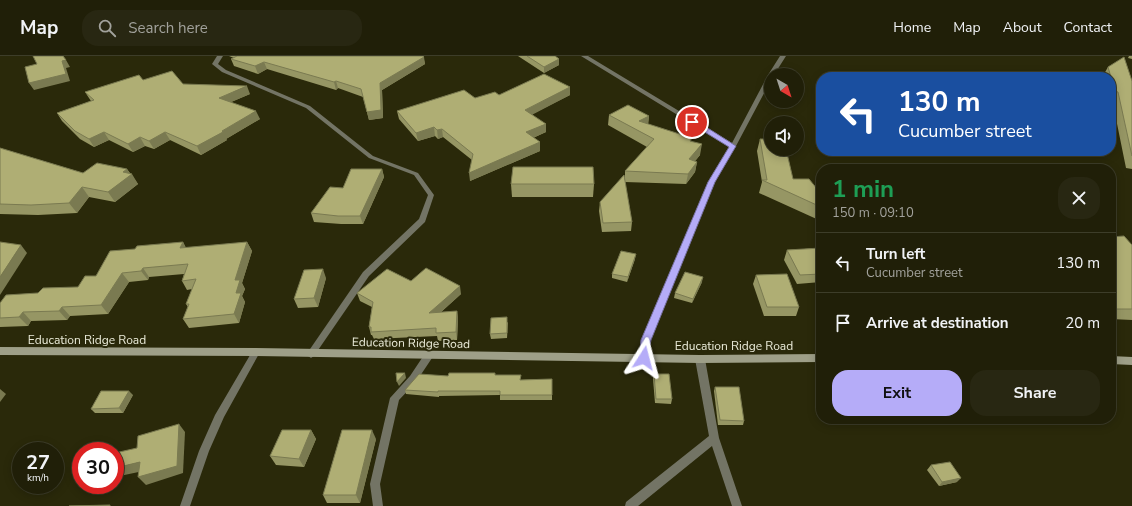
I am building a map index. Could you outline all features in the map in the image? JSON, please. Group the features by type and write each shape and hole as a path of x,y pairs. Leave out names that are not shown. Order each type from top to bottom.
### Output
{"main road":[{"name":"Education Ridge Road","path":"0,351 256,352 700,359 816,358"},
{"path":"1116,360 1132,361"}],"street":[{"path":"220,56 215,64 224,70 308,107 371,158 416,174 431,195 422,220 366,274 311,354"},
{"path":"584,56 733,146"},
{"path":"775,68 783,56"},
{"path":"644,358 646,340 712,182 764,88"},
{"path":"185,506 204,451 220,415 256,352"},
{"path":"378,506 375,484 395,398 413,379 429,355"},
{"path":"700,359 714,438 737,506"},
{"path":"630,506 714,438"}],"building":[{"path":"33,56 63,56 66,60 62,61 66,74 29,83 25,67 37,64"},
{"path":"237,56 424,57 380,83 381,110 367,112 361,89 264,62 255,66 231,59"},
{"path":"527,56 555,56 559,59 544,67"},
{"path":"1124,57 1132,81 1132,156 1118,92 1116,91 1116,72 1109,72 1108,67"},
{"path":"172,71 183,84 247,86 219,98 256,111 222,131 223,132 197,146 165,132 149,141 140,137 128,144 104,132 89,139 75,131 57,113 94,100 85,92 139,75 143,80"},
{"path":"544,74 570,87 525,110 546,124 526,132 540,142 469,173 473,154 442,129 437,130 434,127 416,133 397,111 464,90 475,98 495,92 499,95"},
{"path":"628,105 649,116 639,121 692,138 690,141 702,144 689,159 697,162 688,174 625,171 654,139 609,115"},
{"path":"760,139 764,139 764,156 788,156 793,179 809,179 816,188 816,205 762,180 767,180"},
{"path":"0,148 83,173 97,163 127,169 123,172 132,174 108,192 82,187 69,203 31,205 0,204"},
{"path":"513,167 593,167 594,184 511,184"},
{"path":"351,169 382,169 360,216 338,216 311,213 330,187 343,188"},
{"path":"624,175 632,222 603,223 600,202"},
{"path":"1124,236 1132,245 1132,309 1116,309 1116,237"},
{"path":"0,242 21,245 0,277"},
{"path":"183,242 180,248 247,242 235,280 240,280 236,293 241,293 234,314 183,319 189,304 186,304 196,279 182,281 188,264 143,268 141,271 122,273 101,305 62,307 59,311 23,312 19,317 0,318 0,303 6,295 38,293 43,288 78,287 85,276 96,276 110,251 135,249 137,246"},
{"path":"816,248 816,274 800,275 787,250"},
{"path":"621,251 636,254 628,277 612,274"},
{"path":"426,268 460,286 429,313 457,311 456,332 436,333 436,328 371,332 371,327 369,327 373,302 357,293 387,269 411,281"},
{"path":"323,269 314,298 294,299 304,270"},
{"path":"685,272 703,277 693,299 675,293"},
{"path":"787,274 799,307 767,307 756,275"},
{"path":"507,317 507,333 490,334 491,318"},
{"path":"396,373 405,373 397,382"},
{"path":"449,373 495,373 495,375 521,375 520,380 552,379 552,395 500,395 500,391 438,392 405,390 419,374 448,376"},
{"path":"654,374 669,374 672,399 656,399"},
{"path":"715,387 739,387 744,421 720,420"},
{"path":"101,391 129,391 119,408 91,409"},
{"path":"179,424 177,466 138,477 140,462 124,466 124,451 137,448 138,436"},
{"path":"282,430 311,430 299,459 270,456"},
{"path":"342,430 372,430 356,495 323,495"},
{"path":"950,462 961,478 942,482 931,465"},
{"path":"110,505 110,506 69,506"}],"route":[{"path":"644,358 646,340 712,182 733,146 692,122"}]}
